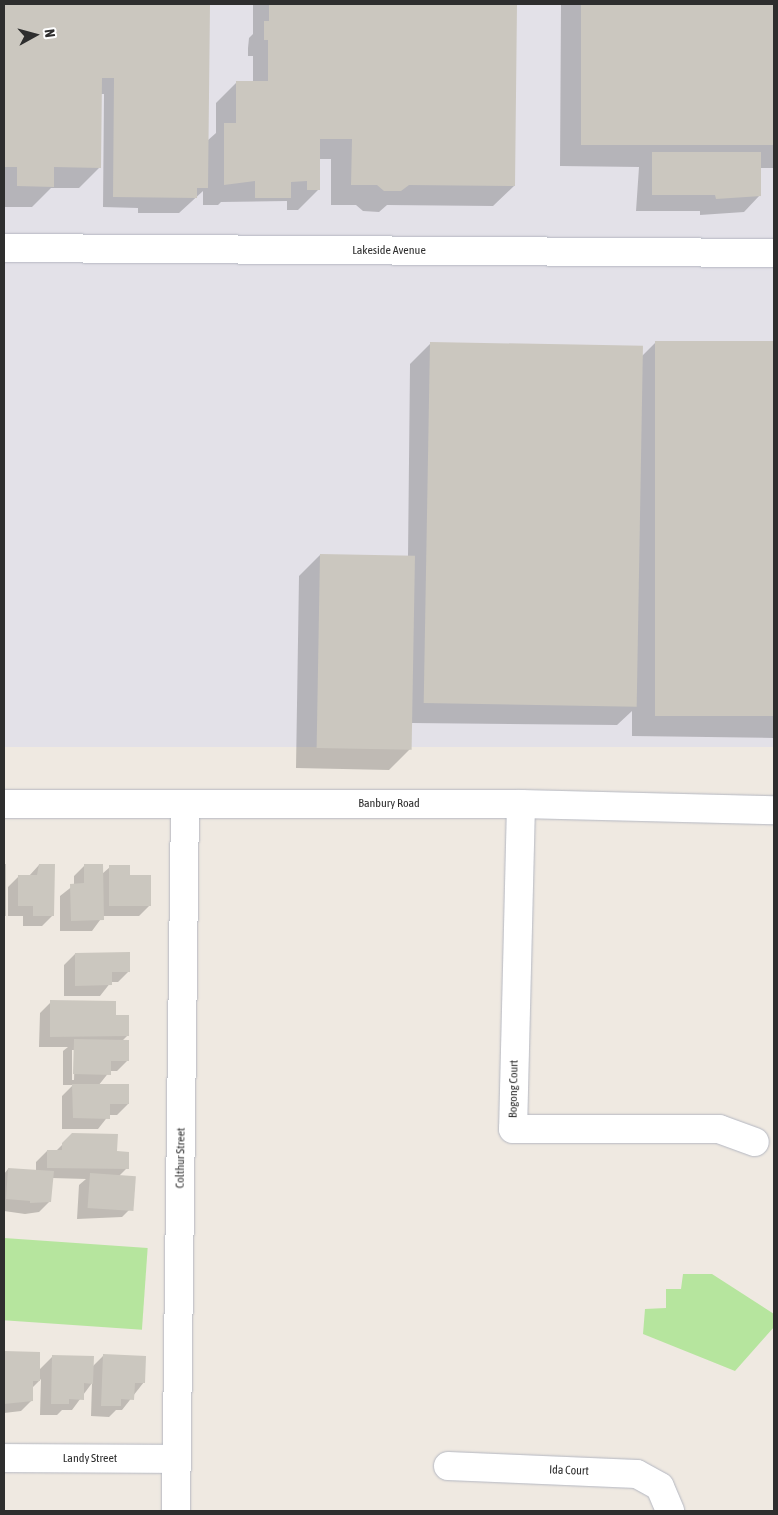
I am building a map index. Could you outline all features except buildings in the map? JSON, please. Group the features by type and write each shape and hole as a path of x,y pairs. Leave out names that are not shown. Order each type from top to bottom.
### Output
{"street":[{"name":"Lakeside Avenue","path":"4,248 774,253"},
{"name":"Banbury Road","path":"4,804 521,804 774,810"},
{"name":"Colthur Street","path":"176,1511 185,804"},
{"name":"Bogong Court","path":"521,804 513,1129 719,1129 756,1142"},
{"name":"Landy Street","path":"4,1458 177,1459"},
{"name":"Ida Court","path":"448,1466 637,1474 660,1487 670,1511"}],"shaded area":[{"path":"4,4 774,4 774,747 4,747"}],"green space":[{"path":"4,1238 148,1248 142,1330 4,1320"},
{"path":"683,1274 712,1274 774,1314 774,1327 735,1371 643,1334 645,1309 666,1308 666,1289 681,1289"}]}
